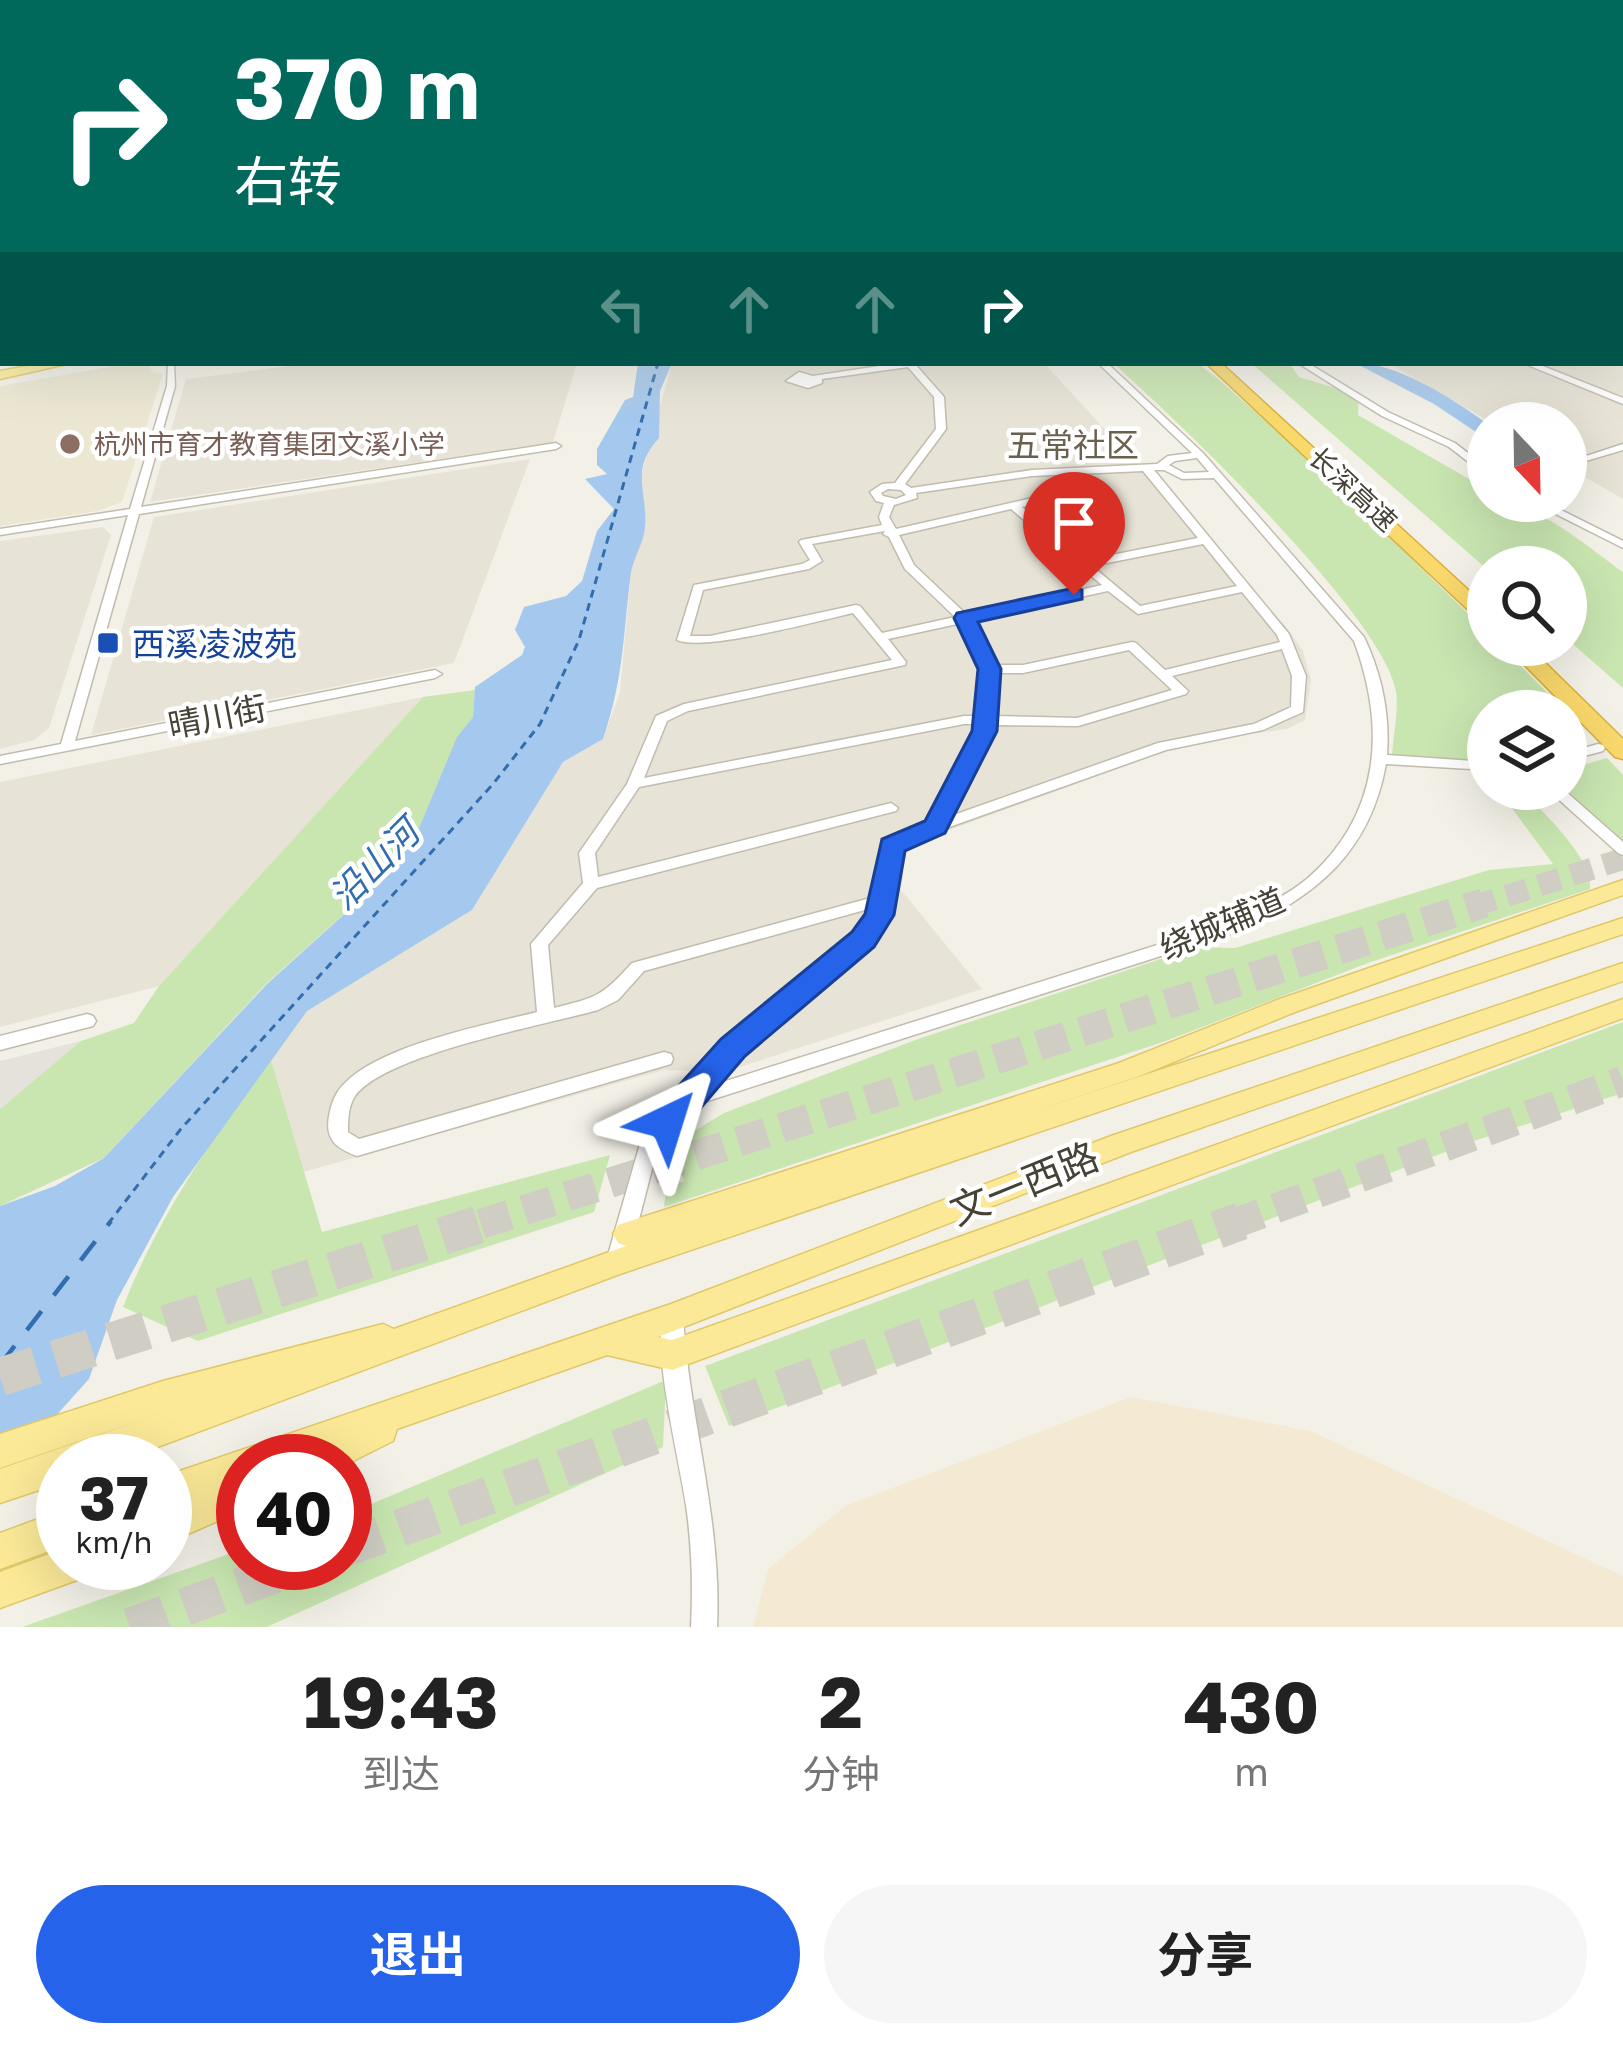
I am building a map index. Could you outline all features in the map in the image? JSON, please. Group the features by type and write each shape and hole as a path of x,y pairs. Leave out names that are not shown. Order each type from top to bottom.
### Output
{"highway":[{"name":"长深高速","path":"1217,366 1467,598"},
{"name":"长深高速","path":"1231,366 1467,580"},
{"path":"1536,666 1623,752"},
{"path":"1557,666 1623,730"}],"main road":[{"path":"0,373 46,366"},
{"path":"622,1248 1128,1070 1286,1006 1623,887"},
{"name":"文一西路","path":"153,1434 426,1333 622,1248 1059,1115 1623,926"},
{"name":"文一西路","path":"338,1434 672,1318 1121,1144 1623,972"},
{"path":"608,1341 672,1355 1623,1008"},
{"path":"972,1123 1059,1115 1128,1070"},
{"name":"文一西路","path":"0,1451 163,1397 357,1342 426,1333"},
{"name":"文一西路","path":"369,1434 428,1403"},
{"path":"0,1486 36,1474"},
{"path":"0,1551 36,1538"},
{"path":"0,1590 36,1577"}],"street":[{"path":"67,746 172,386 170,366"},
{"path":"817,377 890,366"},
{"path":"913,366 939,397 941,428 894,494 888,530 909,568 965,618 989,669 987,718 966,773 936,827"},
{"name":"绕城辅道","path":"685,1101 1214,933 1311,884 1348,844 1372,801 1385,722 1377,678 1360,640 1200,455 1105,366"},
{"path":"1307,366 1467,457"},
{"path":"1535,366 1623,401"},
{"path":"0,532 556,446"},
{"path":"1587,458 1623,447"},
{"path":"1164,467 1172,458 1200,455"},
{"path":"894,494 1032,473 1164,467 1182,476 1218,475"},
{"path":"622,1248 650,1143 733,1048 863,940 883,900 892,846 1199,734 1282,720 1298,710 1298,676 1288,644 1147,469"},
{"path":"591,884 587,854 634,784 661,719 900,662 856,609 710,640 683,640 698,587 805,566 816,561 805,542 1050,497"},
{"path":"1013,505 1138,610 1244,588"},
{"path":"1577,522 1623,545"},
{"path":"1084,564 1204,540"},
{"path":"880,637 1111,587"},
{"path":"1164,674 1288,644"},
{"path":"634,784 818,744 987,718 1098,719 1181,691 1132,646 1023,669 989,669"},
{"name":"晴川街","path":"0,760 435,674"},
{"path":"1587,751 1598,748"},
{"path":"1379,759 1467,765"},
{"path":"546,1016 539,944 591,884 892,808"},
{"path":"1578,810 1623,850"},
{"path":"664,1059 357,1148 338,1136 337,1113 352,1086 390,1063 612,996 638,968 883,900"},
{"path":"0,1043 87,1021"},
{"path":"672,1318 672,1355 700,1492 708,1595 704,1627"}],"shaded area":[{"name":"杭州市育才教育集团文溪小学","path":"115,366 150,366 153,373 163,374 122,502 97,511 0,526 0,386"},
{"path":"289,366 576,366 553,442 150,502 186,379"},
{"path":"671,366 1047,366 1286,627 1303,651 1311,681 1305,720 1287,729 1194,741 905,846 901,890 982,989 724,1072 664,1070 300,1173 270,1057 307,1010 472,910 563,762 603,739 620,692 631,571 645,526 638,487"},
{"path":"1393,366 1623,366 1623,499 1587,478 1587,402 1467,402 1467,409"},
{"path":"530,459 454,663 91,735 154,517"},
{"path":"103,527 111,535 49,728 34,740 0,749 0,541"},
{"path":"423,697 159,986 0,1027 0,782"},
{"path":"81,1041 0,1109 0,1061"},
{"path":"1131,1397 1311,1431 1623,1576 1623,1627 753,1627 768,1569 845,1506"}],"green space":[{"path":"1116,366 1201,366 1217,378 1312,462 1467,613 1467,666 1521,666 1544,690 1467,690 1467,760 1392,755 1396,691 1382,657 1355,616 1273,520"},
{"path":"1254,366 1291,366 1299,377 1359,395 1358,415 1467,478 1467,522 1552,522 1577,538 1623,572 1623,688 1587,656 1587,546 1467,546 1467,552"},
{"path":"475,690 473,717 457,738 416,835 391,872 266,984 104,1158 0,1206 0,1109 81,1041 134,1023 159,986 423,697"},
{"path":"1607,758 1623,775 1623,841 1587,809 1587,764"},
{"path":"1513,810 1541,810 1575,850 1589,876 1590,889 1368,963 1166,1041 664,1207 666,1189 684,1181 679,1168 686,1136 724,1113 918,1039 1197,947 1235,948 1489,870 1553,864"},
{"path":"1623,1022 1623,1093 1474,1141 729,1426 705,1366"},
{"path":"270,1057 322,1232 610,1155 594,1212 198,1341 123,1307 171,1208"},
{"path":"666,1380 663,1447 372,1579 372,1504"},
{"path":"216,1559 216,1590 348,1590 267,1627 22,1627 127,1590 192,1590 192,1567"}],"water":[{"path":"638,366 671,366 660,391 659,438 642,471 644,533 631,572 619,676 603,739 563,762 472,910 307,1011 173,1197 117,1300 89,1379 0,1478 0,1206 55,1186 104,1158 267,984 391,872 416,835 457,737 473,717 475,687 522,655 525,647 515,630 524,607 566,596 582,581 597,531 614,509 585,479 607,474 597,465 597,449 625,400 633,397"},
{"path":"1361,366 1389,369 1442,394 1467,410 1467,426"}],"ferry route":[{"path":"108,1224 180,1130 493,784 540,724 579,640 657,366"},
{"path":"0,1365 111,1221"}],"tunnel":[{"path":"1474,906 1623,859"},
{"path":"481,1224 1484,903"},
{"path":"1233,1224 1623,1081"},
{"path":"0,1377 490,1221"},
{"path":"372,1538 1241,1221"},
{"path":"130,1627 231,1590"}],"place":[{"name":"杭州市育才教育集团文溪小学","path":"70,444"},
{"name":"西溪凌波苑","path":"108,643"}],"district":[{"name":"五常社区","path":"1073,444"}],"route":[{"path":"667,1122 733,1048 863,940 879,915 892,846 936,827 985,731 991,697 982,647 965,618 1074,595"}],"water label":[{"name":"沿山河","path":"374,864"}]}
